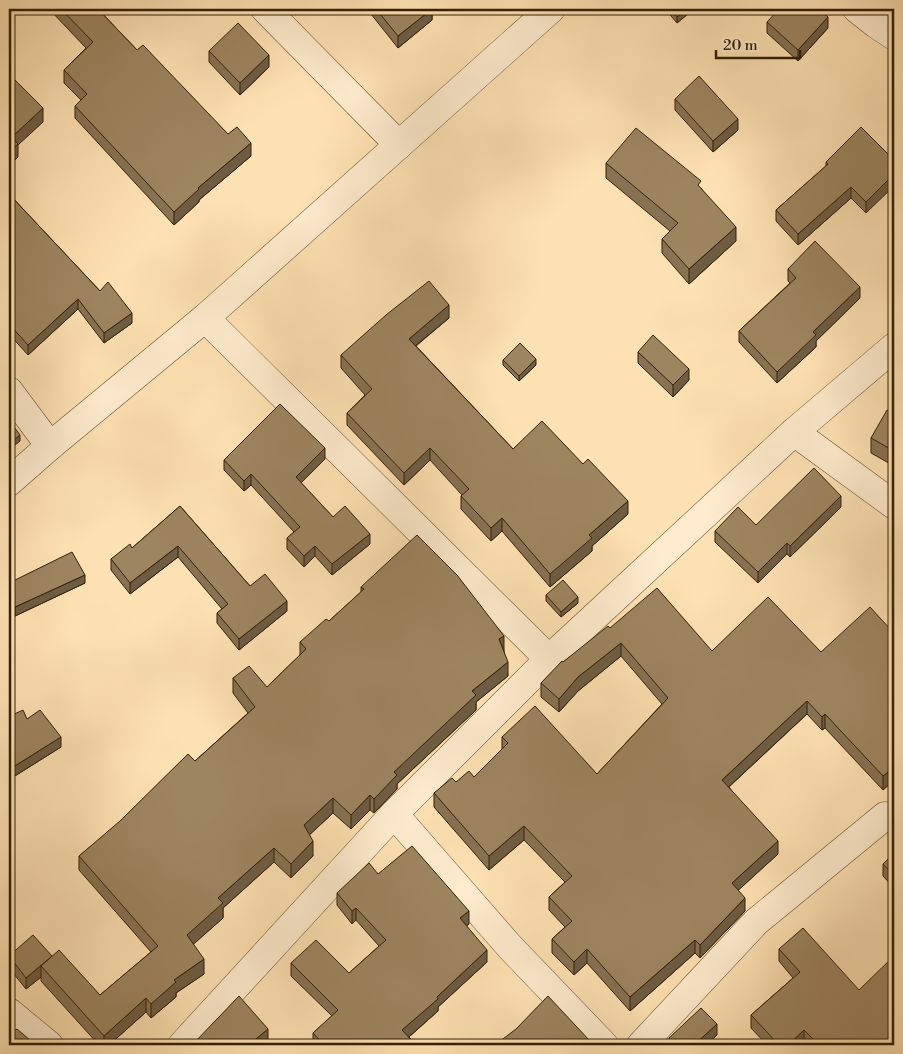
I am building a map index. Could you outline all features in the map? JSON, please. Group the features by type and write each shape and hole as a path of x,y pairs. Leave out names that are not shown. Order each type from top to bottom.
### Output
{"street":[{"path":"265,9 399,144"},
{"path":"9,482 205,318 551,9"},
{"path":"857,9 894,36"},
{"path":"205,318 549,659"},
{"path":"182,1045 394,814 549,659 794,432 894,347"},
{"path":"9,391 50,446"},
{"path":"794,432 894,505"},
{"path":"394,814 510,947 604,1045"},
{"path":"641,1045 756,922 891,816"},
{"path":"9,1012 49,1045"}],"building":[{"path":"61,9 98,9 137,50 143,45 228,134 237,127 251,143 198,188 174,212 75,106 87,94 64,70 93,42"},
{"path":"376,9 432,9 398,36"},
{"path":"670,9 687,9 677,17"},
{"path":"779,9 819,9 828,17 798,50 767,22"},
{"path":"238,23 269,55 240,83 209,51"},
{"path":"9,74 43,108 12,137 18,144 9,152"},
{"path":"699,76 738,119 713,141 675,99"},
{"path":"861,127 894,160 894,174 866,202 851,187 798,234 776,210 828,164 826,162"},
{"path":"636,128 701,181 698,185 736,227 689,269 662,239 678,223 606,163"},
{"path":"9,194 100,291 108,282 132,313 104,333 78,299 28,345 9,324"},
{"path":"815,241 860,287 813,332 816,335 777,372 739,331 796,278 788,269"},
{"path":"429,281 449,305 409,339 513,449 542,421 583,464 588,459 628,501 589,535 592,538 550,574 502,518 491,528 461,496 469,489 430,448 404,473 347,413 372,389 341,355 386,315"},
{"path":"653,335 689,369 673,385 638,352"},
{"path":"520,343 536,359 519,376 503,360"},
{"path":"280,404 325,448 296,477 333,517 345,506 370,534 332,564 315,546 304,556 287,538 300,527 251,474 244,481 224,460"},
{"path":"894,408 894,451 871,438 887,410 892,412"},
{"path":"9,420 20,435 9,444"},
{"path":"814,468 841,496 790,546 787,543 758,572 715,531 738,507 756,525"},
{"path":"180,506 250,586 265,574 287,601 239,639 217,613 228,604 178,546 130,583 111,559 130,544 132,548"},
{"path":"417,535 457,575 504,636 499,639 508,662 472,691 476,695 394,772 397,775 374,799 370,795 351,815 333,798 304,825 313,841 291,864 274,848 218,898 223,903 187,935 204,959 174,980 176,982 151,1004 146,998 104,1036 41,966 59,950 100,995 158,946 79,856 120,821 188,754 195,761 255,707 233,678 249,666 267,687 306,649 300,642 326,619 329,621 364,589 361,587"},
{"path":"72,552 85,575 9,608 9,583"},
{"path":"563,580 578,597 561,612 546,595"},
{"path":"657,588 712,651 768,597 821,652 870,607 892,631 894,629 894,767 883,776 825,714 822,717 807,701 722,780 778,841 732,883 745,898 700,945 695,940 630,997 587,949 574,962 552,939 572,921 549,897 572,876 524,826 489,856 434,793 452,778 456,782 469,771 474,777 508,743 502,737 535,706 597,774 668,698 621,643 578,677 559,699 541,683 562,661 608,626 610,628"},
{"path":"23,710 27,719 40,710 61,737 10,769 9,783 9,712 10,716"},
{"path":"412,846 469,911 460,918 487,950 437,997 438,999 402,1030 416,1045 322,1045 313,1033 338,1010 291,963 316,940 349,973 386,940 356,908 352,911 337,893 369,863 378,874"},
{"path":"894,853 894,876 883,864"},
{"path":"803,928 859,990 894,956 894,1045 819,1045 804,1030 788,1045 779,1045 751,1015 800,972 779,949"},
{"path":"33,935 52,956 26,978 9,956"},
{"path":"239,996 268,1029 256,1039 261,1045 190,1045 194,1043"},
{"path":"548,996 590,1041 586,1045 495,1045 516,1029"},
{"path":"701,1008 717,1024 694,1045 675,1045 669,1038"},
{"path":"17,1029 33,1045 9,1045 9,1034"}]}
